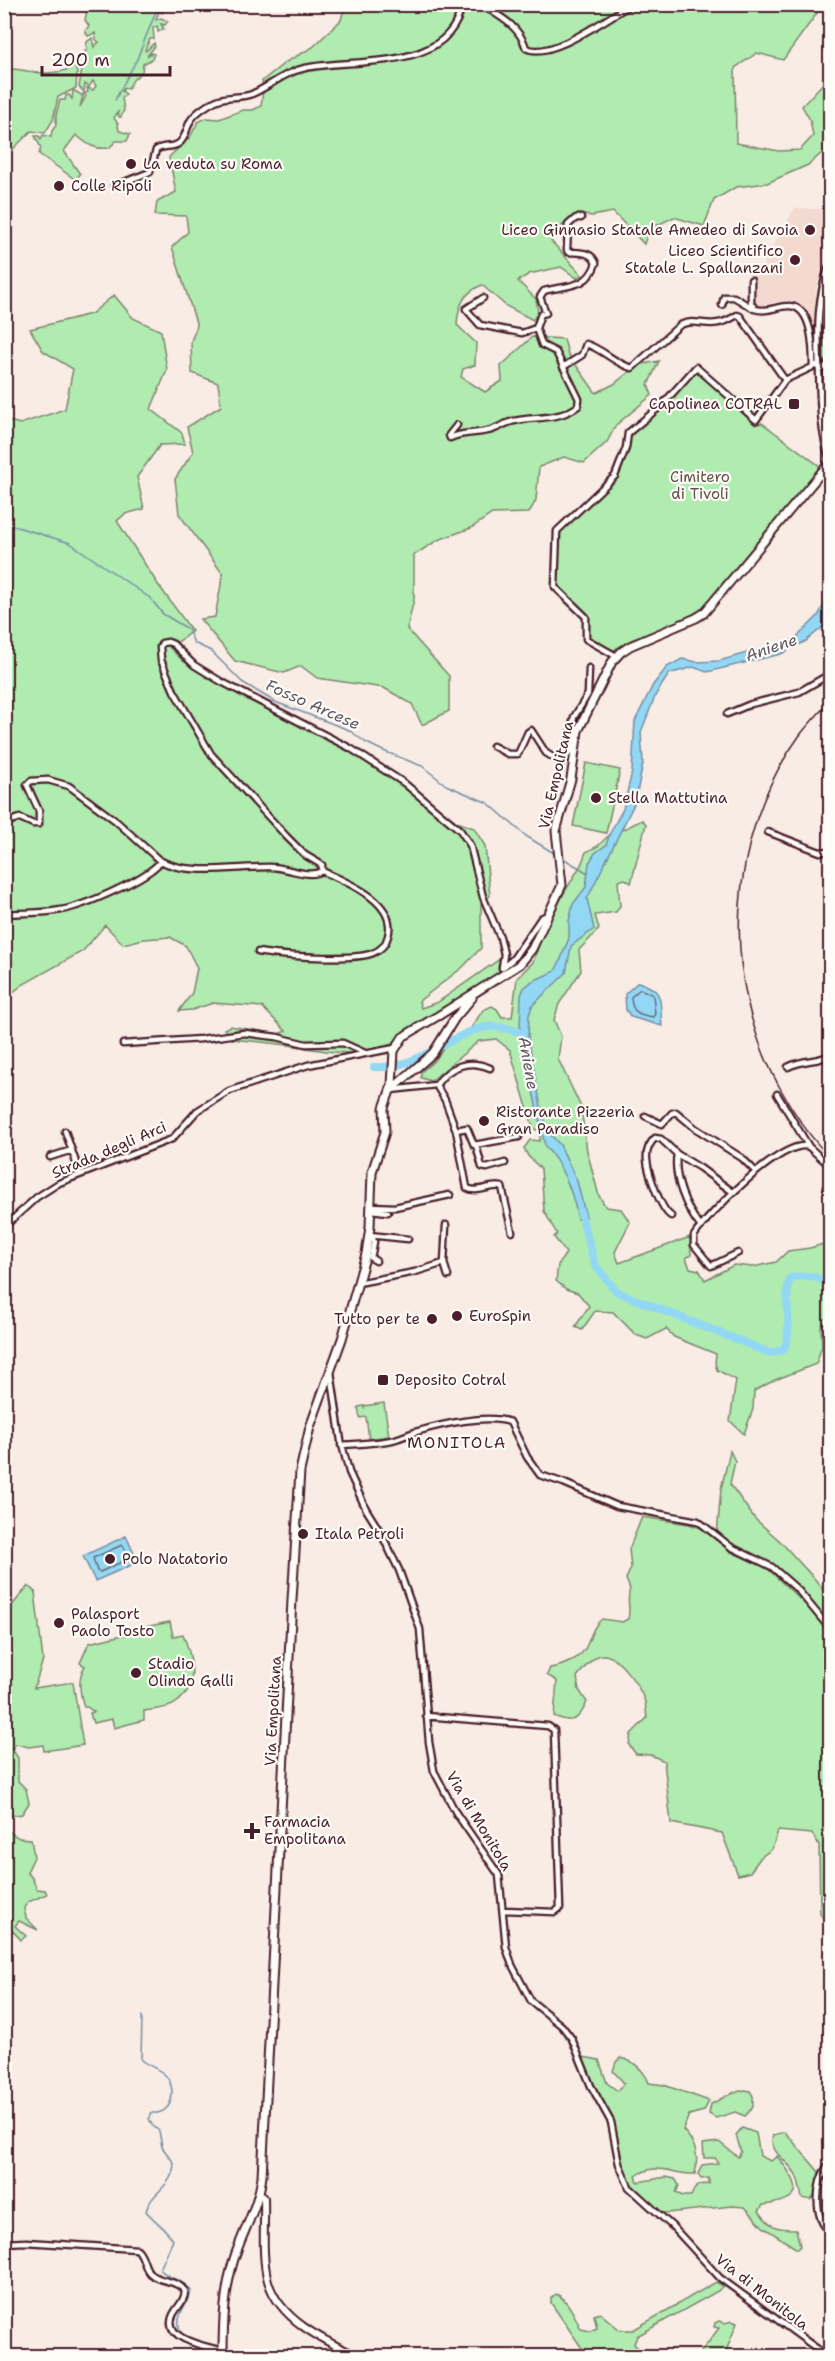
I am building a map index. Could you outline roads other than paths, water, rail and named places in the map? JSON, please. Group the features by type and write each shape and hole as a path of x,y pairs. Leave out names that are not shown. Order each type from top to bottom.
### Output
{"main road":[{"name":"Via Empolitana","path":"223,2354 224,2310 228,2281 259,2192 268,2069 298,1496 307,1439 344,1334 371,1235 372,1172 385,1132 385,1105 391,1090 394,1050 404,1036 449,1010 525,960 561,885 556,831 571,780 575,743 583,716 616,656 630,645 702,615 831,462"},
{"path":"391,1090 433,1053 455,1018 477,992"},
{"path":"449,1010 454,1012 455,1018"},
{"path":"393,1076 399,1079 405,1078"}],"street":[{"path":"114,186 148,173 156,150 179,143 193,117 216,101 250,94 301,69 385,60 424,50 439,42 449,32 459,16 462,4"},
{"path":"480,4 511,24 522,37 526,48 535,50 585,34 632,4"},
{"path":"457,425 449,435 450,438 490,431 499,425 515,421 548,418 569,413 578,406 579,399 556,352 542,345 536,328 542,314 546,313 540,297 544,291 583,283 594,270 596,263 591,256 567,250 568,225 576,218 581,218"},
{"path":"816,365 819,303 824,279 831,264"},
{"path":"751,280 751,303 755,309"},
{"path":"722,305 724,297 730,296 762,311 789,306 800,311 810,327 816,365 819,370 820,421 831,462"},
{"path":"483,298 466,309 480,325 522,333 536,328"},
{"path":"563,367 582,355 586,344 598,348 625,366 632,368 680,325 686,323 717,325 737,315 740,316 785,380"},
{"path":"819,370 831,364"},
{"path":"616,656 588,641 586,617 555,586 557,531 615,476 626,448 628,433 662,405 696,367 756,420 785,380 816,365"},
{"path":"322,871 322,865 287,837 208,749 176,694 164,668 159,651 162,643 173,644 195,665 220,681 350,748 404,783 458,828 470,845 483,897 500,937 504,956 502,968 513,959 540,919 547,915"},
{"path":"571,752 569,741 574,717 588,694 589,668"},
{"path":"727,714 754,703 799,692 831,674"},
{"path":"493,746 508,754 518,754 530,730 534,732 546,753 559,762 565,762 575,743"},
{"path":"4,823 20,818 39,824 39,811 27,785 33,781 57,781 70,787 112,818 161,861 175,866 202,869 270,867 318,874 322,871"},
{"path":"768,832 820,852 831,851"},
{"path":"4,914 54,911 80,905 142,876 161,861"},
{"path":"258,952 292,956 363,956 375,952 384,945 389,925 383,909 355,887 322,871"},
{"path":"123,1044 201,1039 244,1033 280,1037 306,1044 343,1043 366,1053"},
{"name":"Strada degli Arci","path":"4,1227 40,1195 80,1174 172,1139 197,1111 232,1090 305,1066 366,1053 394,1050"},
{"path":"788,1067 802,1060 819,1059 831,1055"},
{"path":"391,1090 436,1085 445,1074 458,1066 475,1064 490,1068"},
{"path":"436,1085 445,1100 456,1130 467,1188 473,1191 502,1187 512,1232"},
{"path":"777,1094 808,1147 831,1166"},
{"path":"645,1116 662,1124 672,1113 677,1113 695,1128 742,1158 756,1172"},
{"path":"456,1130 467,1128 476,1145 482,1167 487,1168 505,1163"},
{"path":"65,1131 80,1174"},
{"path":"476,1145 519,1137"},
{"path":"671,1216 665,1211 647,1164 651,1142 657,1138 733,1192"},
{"path":"738,1254 715,1266 710,1265 693,1242 695,1234 733,1192 756,1172 790,1150 803,1145 808,1147"},
{"path":"50,1157 72,1150"},
{"path":"677,1154 678,1176 692,1214 700,1227"},
{"path":"371,1208 395,1207 450,1195"},
{"path":"371,1208 388,1212"},
{"path":"446,1225 444,1263 448,1276"},
{"path":"371,1235 408,1239"},
{"path":"371,1235 374,1241 371,1258 376,1261"},
{"path":"358,1283 412,1273 444,1263"},
{"name":"Via di Monitola","path":"331,1369 341,1444 352,1480 396,1564 419,1626 430,1753 438,1782 459,1817 499,1873 502,1883 506,1942 511,1963 531,2001 562,2026 572,2039 590,2084 611,2122 619,2164 629,2187 673,2228 720,2278 827,2356"},
{"path":"341,1444 385,1441 434,1427 473,1420 501,1419 510,1422 527,1457 540,1475 617,1506 698,1521 724,1542 772,1567 798,1590 831,1629"},
{"path":"426,1716 548,1725 554,1730 560,1908 555,1912 504,1910"},
{"path":"828,2165 820,2181 818,2210 823,2224 831,2233"},
{"path":"259,2192 264,2198 265,2259 267,2278 273,2293 312,2334 357,2356"},
{"path":"4,2243 16,2241 137,2249 150,2274 178,2284 184,2290 184,2298 172,2316 174,2331 182,2339 223,2354"}],"water":[{"name":"Aniene","path":"830,593 830,612 825,625 806,641 781,654 707,672 693,667 669,674 656,694 641,732 643,763 635,802 587,899 594,929 571,946 566,973 532,1006 529,1015 528,1037 542,1113 550,1134 560,1145 577,1181 586,1217 578,1219 566,1180 557,1162 545,1146 520,1032 521,995 524,988 531,982 555,971 560,961 569,938 569,921 573,904 586,887 589,863 595,853 606,845 623,809 632,772 635,721 653,685 667,667 682,659 697,662 719,661 795,639 818,616"},
{"path":"638,982 647,985 657,993 662,1026 631,1017 626,1010 625,994"},
{"name":"Polo Natatorio","path":"126,1536 138,1562 95,1581 83,1556"}],"waterway":[{"path":"115,100 137,59 159,4"},
{"name":"Fosso Arcese","path":"4,523 70,543 150,598 163,614 188,629 194,643 211,651 242,682 275,702 349,730 381,750 422,766 446,785 488,803 526,836 557,855"},
{"name":"Fosso Arcese","path":"561,857 588,873"},
{"path":"374,1067 405,1063 460,1036 487,1027 500,1027 523,1033"},
{"name":"Aniene","path":"580,1211 595,1265 617,1292 770,1353 783,1350 786,1341 787,1296 790,1278 811,1277 821,1279 830,1285"},
{"path":"142,2016 141,2060 165,2075 169,2080 172,2093 165,2110 152,2113 149,2119 159,2131 162,2147 174,2163 170,2178 153,2198 146,2211 173,2240 160,2269 163,2273 185,2284 191,2291 179,2317 179,2329 182,2335"},
{"path":"188,2343 192,2356"}],"railway":[{"path":"830,701 800,735 775,775 757,818 745,863 740,909 740,955 747,1001 761,1046 791,1107 830,1157"}],"place":[{"name":"La veduta su Roma","path":"131,164"},
{"name":"Colle Ripoli","path":"59,186"},
{"name":"Liceo Ginnasio Statale Amedeo di Savoia","path":"810,230"},
{"name":"Liceo Scientifico Statale L. Spallanzani","path":"795,260"},
{"name":"Capolinea COTRAL","path":"794,404"},
{"name":"Stella Mattutina","path":"596,798"},
{"name":"Ristorante Pizzeria Gran Paradiso","path":"484,1121"},
{"name":"EuroSpin","path":"457,1316"},
{"name":"Tutto per te","path":"432,1319"},
{"name":"Deposito Cotral","path":"383,1380"},
{"name":"Itala Petroli","path":"303,1534"},
{"name":"Polo Natatorio","path":"110,1559"},
{"name":"Palasport Paolo Tosto","path":"59,1623"},
{"name":"Stadio Olindo Galli","path":"136,1673"},
{"name":"Farmacia Empolitana","path":"252,1831"}],"district":[{"name":"MONITOLA","path":"457,1442"}],"park label":[{"name":"Cimitero di Tivoli","path":"700,486"}]}
